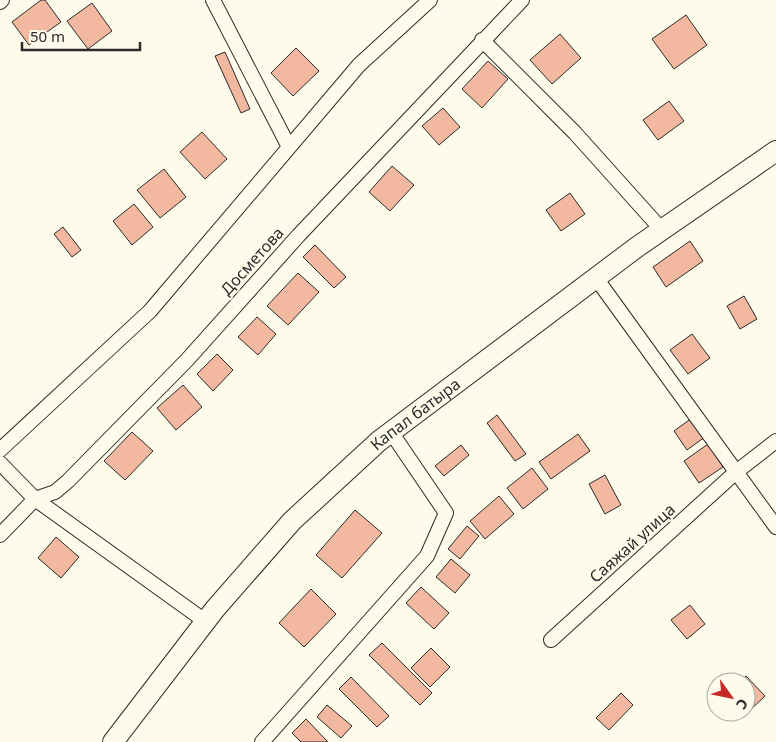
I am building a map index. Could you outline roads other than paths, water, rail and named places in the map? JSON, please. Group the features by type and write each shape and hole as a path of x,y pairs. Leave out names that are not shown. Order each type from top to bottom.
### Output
{"main road":[{"name":"Капал батыра","path":"113,742 205,621 292,520 391,432 596,278 776,151"}],"street":[{"path":"213,0 289,147"},
{"path":"0,450 150,311 359,65 430,0"},
{"name":"Досметова","path":"0,535 35,499 54,492 68,481 173,374 304,229 522,0"},
{"path":"482,40 575,133 662,230"},
{"path":"596,278 776,527"},
{"path":"262,742 427,556 446,513 391,432"},
{"name":"Саяжай улица","path":"551,640 736,472 776,441"},
{"path":"0,463 35,499 205,621"}]}
